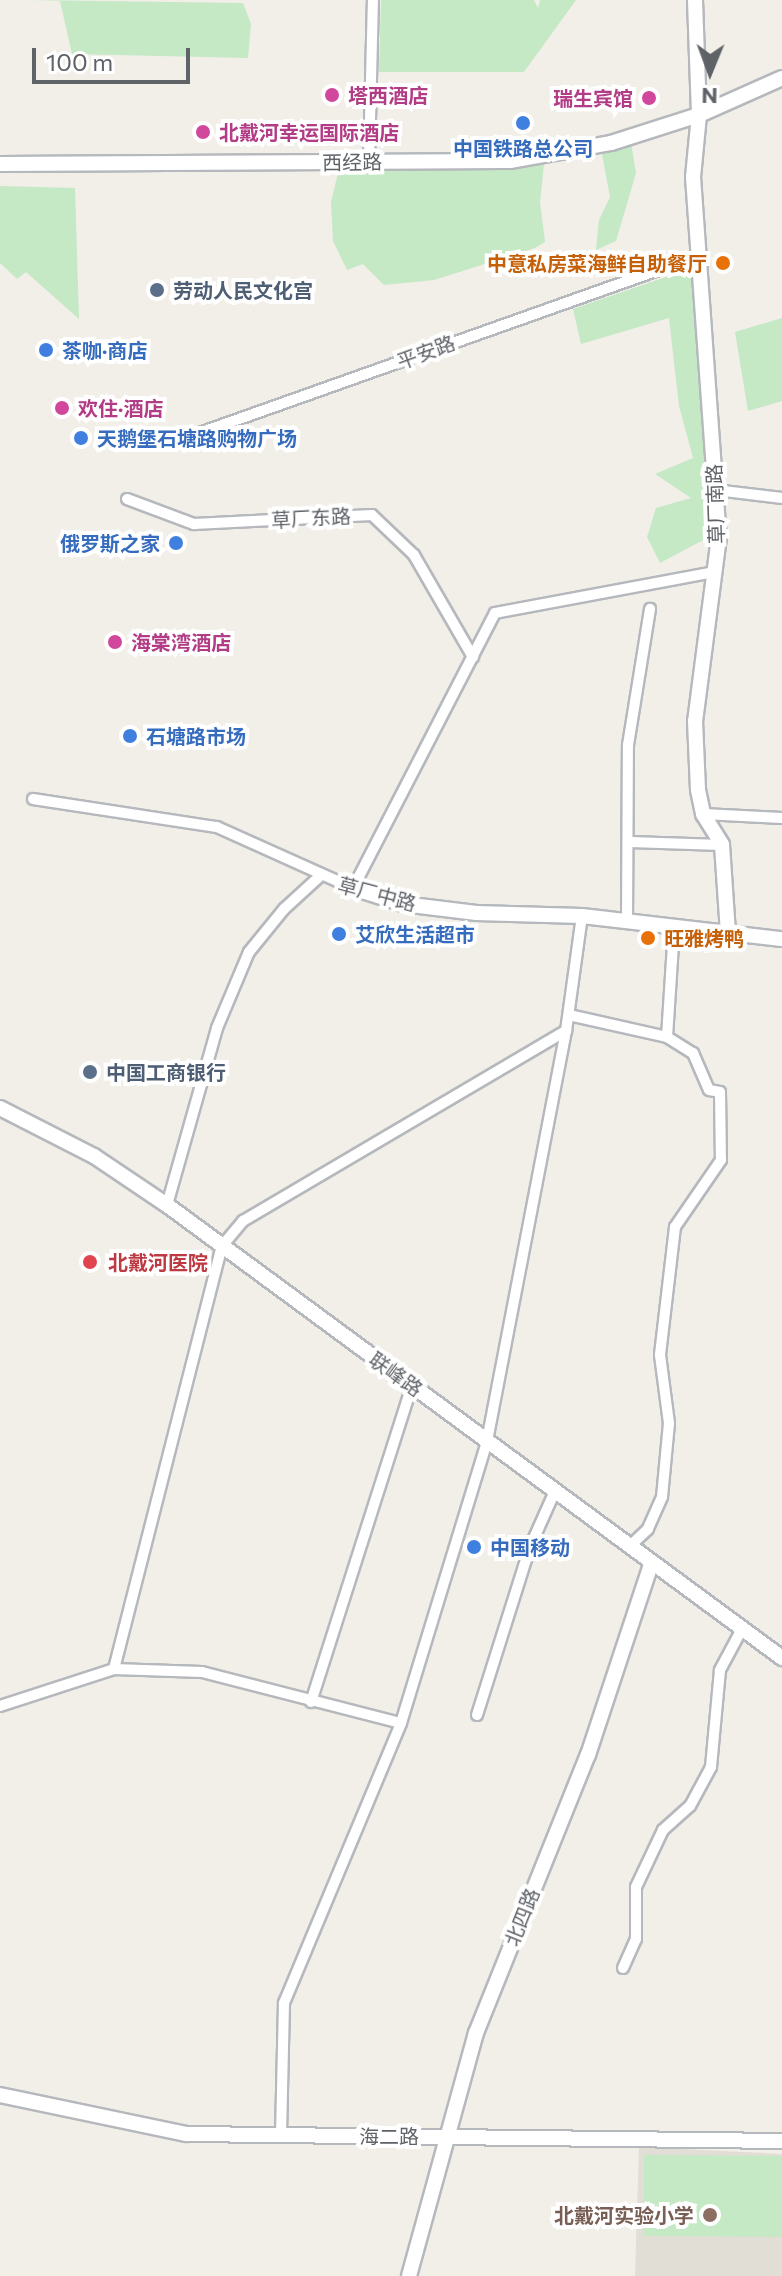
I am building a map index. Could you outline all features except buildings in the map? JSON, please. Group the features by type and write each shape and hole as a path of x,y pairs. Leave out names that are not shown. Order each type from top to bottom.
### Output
{"street":[{"path":"369,161 373,0"},
{"name":"草厂南路","path":"695,0 699,115 693,177 715,490 714,572 695,721 703,814 722,845 728,934"},
{"name":"西经路","path":"0,164 510,161 611,143 699,115 782,78"},
{"name":"平安路","path":"153,444 191,436 698,256"},
{"path":"715,490 782,498"},
{"name":"草厂东路","path":"127,499 194,524 372,515 414,555 473,657"},
{"path":"353,888 495,613 714,572"},
{"path":"627,923 630,842 624,829 628,745 650,609"},
{"name":"草厂中路","path":"33,799 217,827 319,877 403,904 582,916 782,939"},
{"path":"703,814 782,818"},
{"path":"630,842 722,845"},
{"path":"167,1205 217,1028 249,952 284,909 319,877"},
{"path":"281,2135 284,2003 401,1723 487,1441 569,1015 582,916"},
{"path":"667,1037 674,928"},
{"path":"569,1015 667,1037 693,1053 709,1090 720,1092 721,1160 675,1227 660,1355 669,1423 662,1497 648,1529 630,1546"},
{"path":"114,1669 222,1246 243,1221 566,1031"},
{"name":"联峰路","path":"0,1108 94,1156 167,1205 782,1658"},
{"path":"311,1702 412,1386"},
{"path":"477,1715 530,1547 555,1491"},
{"name":"北四路","path":"409,2276 443,2136 476,2033 588,1755 652,1562"},
{"path":"623,1968 636,1939 636,1887 663,1830 690,1806 711,1767 720,1670 742,1629"},
{"path":"0,1706 114,1669 202,1672 401,1723"},
{"name":"海二路","path":"0,2095 186,2134 782,2141"}],"shaded area":[{"name":"北戴河实验小学","path":"639,2147 782,2154 782,2276 635,2276"}],"green space":[{"path":"31,0 243,3 251,24 248,58 72,54 60,1"},
{"path":"381,0 534,0 538,8 540,0 576,0 524,72 379,72"},
{"path":"630,137 636,173 616,241 596,250 599,220 610,197 600,144"},
{"path":"544,164 540,202 545,242 535,248 434,280 384,285 363,264 347,270 333,241 331,202 340,165"},
{"path":"0,186 75,188 79,319 26,272 17,279 0,263"},
{"path":"692,268 711,522 707,538 660,563 647,537 656,508 691,498 655,474 693,458 679,406 669,318 581,344 573,309"},
{"path":"782,318 782,401 748,411 735,332"},
{"name":"北戴河实验小学","path":"644,2155 782,2156 782,2237 644,2236"}],"place":[{"name":"塔西酒店","path":"332,95"},
{"name":"瑞生宾馆","path":"649,98"},
{"name":"中国铁路总公司","path":"523,123"},
{"name":"北戴河幸运国际酒店","path":"203,132"},
{"name":"中意私房菜海鲜自助餐厅","path":"723,263"},
{"name":"劳动人民文化宫","path":"157,290"},
{"name":"茶咖·商店","path":"46,350"},
{"name":"欢住·酒店","path":"62,408"},
{"name":"天鹅堡石塘路购物广场","path":"81,438"},
{"name":"俄罗斯之家","path":"176,543"},
{"name":"海棠湾酒店","path":"115,642"},
{"name":"石塘路市场","path":"130,736"},
{"name":"艾欣生活超市","path":"339,934"},
{"name":"旺雅烤鸭","path":"648,938"},
{"name":"中国工商银行","path":"90,1072"},
{"name":"北戴河医院","path":"90,1262"},
{"name":"中国移动","path":"474,1547"},
{"name":"北戴河实验小学","path":"710,2215"}]}
